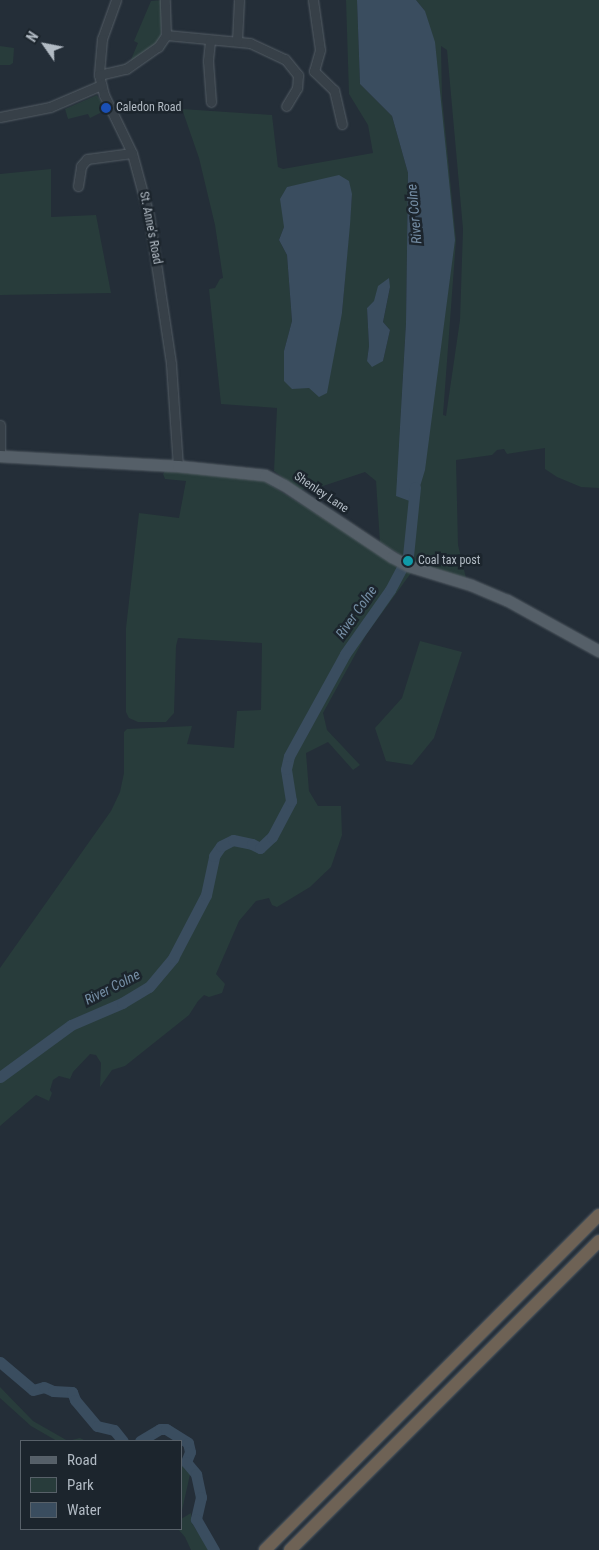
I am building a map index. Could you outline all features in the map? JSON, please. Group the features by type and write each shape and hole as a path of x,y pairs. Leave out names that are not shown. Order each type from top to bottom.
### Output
{"highway":[{"path":"266,1550 599,1215"},
{"path":"290,1550 599,1240"}],"main road":[{"name":"Shenley Lane","path":"0,456 178,466 266,475 392,557 409,566 471,585 507,600 599,651"}],"street":[{"name":"St. Anne's Road","path":"116,0 102,39 99,75 101,85 132,153 156,251 171,364 178,466"},
{"path":"99,75 120,72 158,48 166,35 164,0"},
{"path":"238,41 239,0"},
{"path":"313,0 320,50 314,70"},
{"path":"166,35 210,41 238,41 260,46 284,59 298,75 297,88 286,106"},
{"path":"210,41 208,61 211,102"},
{"path":"298,75 314,70"},
{"path":"314,70 334,90 342,124"},
{"path":"0,117 50,107 101,85"},
{"path":"78,186 82,163 90,158 113,157 132,153"},
{"path":"0,425 0,451"}],"green space":[{"path":"162,0 161,36 156,45 130,62 138,43 134,41 151,1"},
{"path":"346,0 357,0 360,84 392,116 408,173 406,323 396,496 425,11 416,0 599,0 599,488 581,487 557,477 545,469 545,448 507,454 504,449 497,450 492,455 456,460 458,545 467,582 414,563 380,542 376,481 365,472 311,490 306,486 301,491 274,471 277,408 221,404 209,289 215,288 220,279 223,278 215,225 199,158 182,109 272,115 278,167 283,169 373,153 368,125 349,94","holes":["441,46 447,50 463,229 460,320 446,416 443,415 456,240 442,98","306,184 352,195 342,313 309,387 292,388 284,351 292,321 287,255 279,240 284,227 287,187","390,287 383,322 390,330 383,361 367,361 369,346 367,308"]},
{"path":"0,46 14,48 13,63 10,65 0,65"},
{"path":"97,95 106,110 90,118 88,114 68,119 65,109"},
{"path":"51,169 51,217 96,215 111,293 0,295 0,174"},
{"path":"165,471 231,475 264,481 411,573 366,635 323,713 327,730 360,765 353,770 328,742 306,753 309,791 318,806 341,806 342,835 331,867 310,887 277,907 272,905 269,898 256,901 239,921 216,974 225,984 222,993 209,997 204,995 189,1015 125,1066 112,1070 100,1087 101,1063 96,1055 90,1054 73,1072 70,1079 59,1076 53,1080 49,1101 36,1095 0,1126 0,968 111,811 120,792 124,773 124,732 127,729 192,726 187,744 234,748 237,711 261,710 262,643 178,638 176,646 174,713 166,722 138,722 129,718 126,712 126,628 139,513 179,518 186,481 165,479 163,474"},
{"path":"420,641 462,652 434,738 412,765 386,761 375,728 402,698"},
{"path":"0,1387 33,1421 66,1440 55,1440 31,1426 0,1398"},
{"path":"182,1461 191,1470 182,1510"},
{"path":"191,1513 192,1523 209,1550 191,1550 185,1537 179,1530 182,1530 182,1518"}],"water":[{"path":"357,0 416,0 425,11 435,42 455,240 425,470 415,503 396,496 406,323 408,173 392,116 360,84"},
{"path":"339,175 349,181 352,194 350,225 342,313 327,393 319,397 309,388 292,389 284,381 284,351 292,321 287,255 279,240 284,227 280,199 287,187"},
{"path":"389,278 390,287 383,322 390,330 383,361 372,367 367,361 369,346 367,308 374,301 378,286"}],"waterway":[{"name":"River Colne","path":"0,1077 71,1025 122,1003 149,987 173,958 206,895 214,856 221,846 233,840 252,844 260,848 272,837 291,801 286,769 289,756 345,654 390,590 408,556 415,487"},
{"name":"River Colne","path":"0,1362 33,1390 44,1387 53,1391 72,1392 75,1400 97,1426 114,1430 122,1440"},
{"name":"River Colne","path":"142,1440 160,1429 166,1429 188,1443 190,1452 186,1462 196,1474 201,1497 196,1519 214,1550"}],"place":[{"name":"Caledon Road","path":"106,108"},
{"name":"Coal tax post","path":"408,561"}]}
